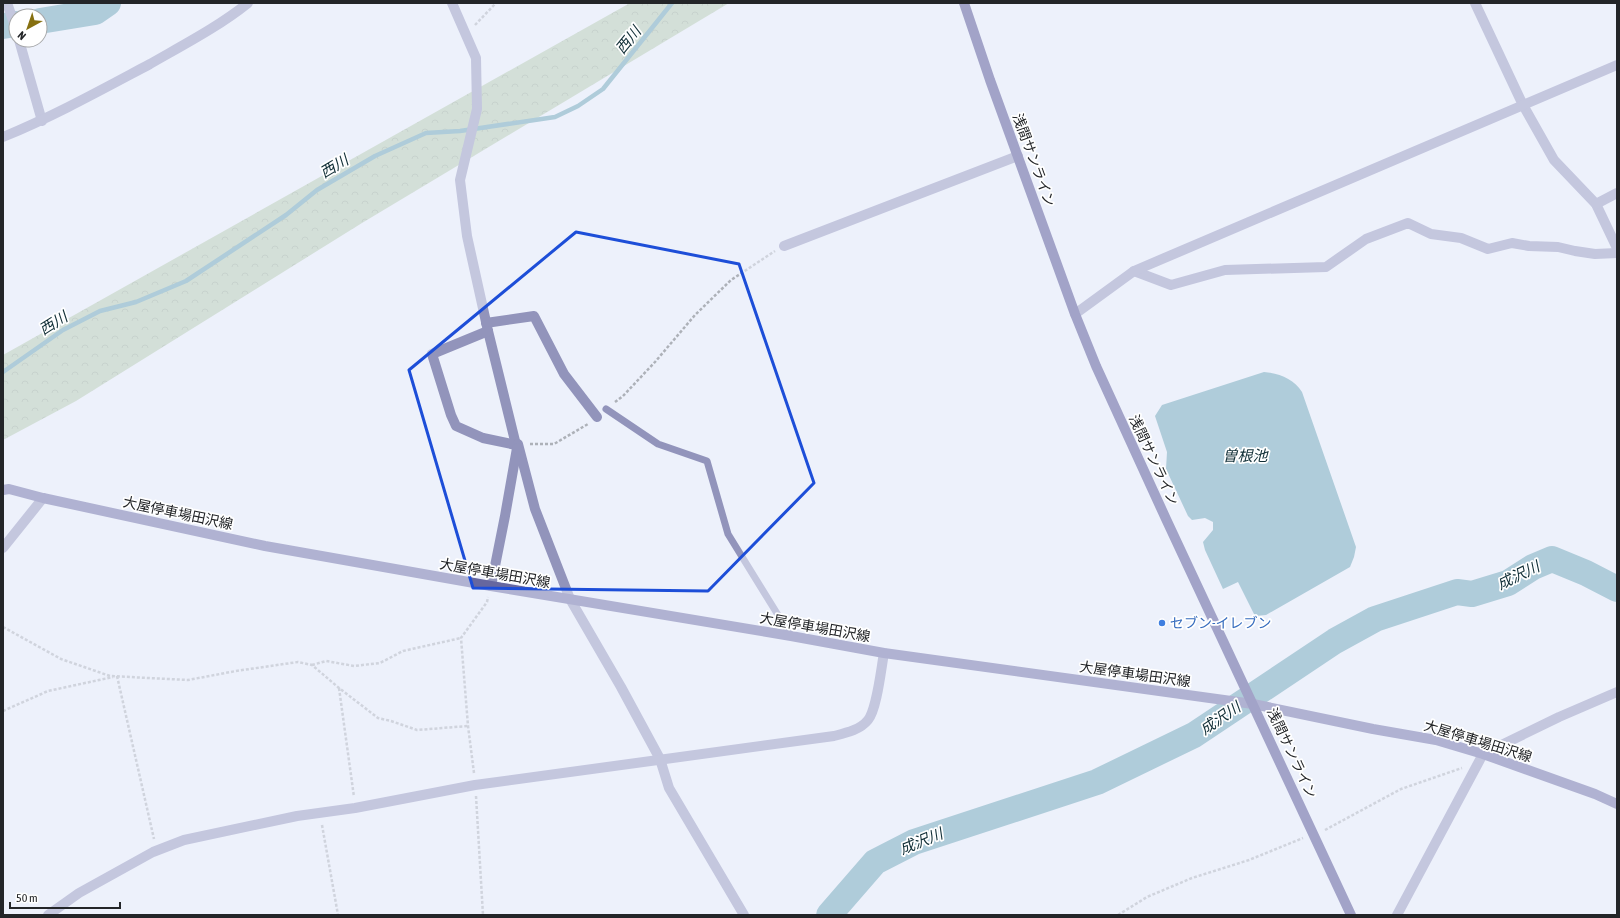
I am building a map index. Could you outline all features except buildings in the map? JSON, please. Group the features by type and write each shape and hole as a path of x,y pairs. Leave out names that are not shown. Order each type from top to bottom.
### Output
{"main road":[{"name":"浅間サンライン","path":"966,4 1018,156 1075,314 1117,414 1254,704 1351,915"},
{"name":"大屋停車場田沢線","path":"3,490 9,489 43,498 265,546 490,586 884,653 1254,704 1373,729 1436,740 1483,754 1595,794 1617,804"}],"street":[{"path":"3,137 42,121 81,102 205,33 233,15 248,3"},
{"path":"452,3 476,58 477,109 460,180 467,236 487,327 535,509 570,599 621,687 660,760 669,788 744,915"},
{"path":"1475,3 1522,105 1554,160 1596,204 1617,248"},
{"path":"21,48 42,121"},
{"path":"1075,314 1134,271 1617,65"},
{"path":"784,246 1018,156"},
{"path":"1596,204 1617,193"},
{"path":"1134,271 1171,286 1224,270 1326,267 1366,239 1408,223 1431,234 1461,238 1488,249 1512,243 1529,246 1558,247 1595,254 1617,253"},
{"path":"517,445 483,438 456,426 451,415 432,354 487,327 534,316 564,374 596,417"},
{"path":"490,586 505,516 517,445"},
{"path":"3,548 43,498"},
{"path":"48,915 79,893 156,851 184,840 297,816 355,808 475,785 834,736 853,731 868,720 874,704 884,653"},
{"path":"1397,915 1483,754 1559,717 1617,692"}],"lane":[{"path":"606,409 658,444 707,461 728,534 791,636"}],"path":[{"path":"466,34 496,3"},
{"path":"606,409 623,396 695,315 730,280 784,246"},
{"path":"517,445 554,444 586,425 596,417"},
{"path":"483,915 475,785 468,726 461,638 487,602 490,586"},
{"path":"3,627 61,659 110,676 188,680 298,662 312,665 326,661 354,666 380,663 404,651 461,638"},
{"path":"312,665 378,718 417,730 468,726"},
{"path":"3,710 48,691 118,676"},
{"path":"118,676 156,851"},
{"path":"339,688 355,808"},
{"path":"1318,832 1332,827 1401,789 1465,767"},
{"path":"320,813 338,915"},
{"path":"1118,915 1147,897 1192,878 1249,860 1304,838"}],"highlighted area":[{"path":"576,232 739,264 814,483 708,591 473,588 409,370"}],"green space":[{"path":"630,3 729,3 362,223 76,401 3,440 3,355"}],"water":[{"name":"曽根池","path":"1264,372 1275,374 1290,380 1299,387 1302,392 1356,547 1350,567 1266,615 1255,616 1238,582 1223,589 1205,550 1203,542 1213,530 1213,522 1205,518 1192,520 1188,516 1166,469 1167,452 1155,416 1162,405"}],"waterway":[{"path":"48,20 95,12 108,3"},
{"name":"西川","path":"3,372 63,330 100,311 136,302 186,281 286,215 317,190 375,156 426,133 460,131 555,117 578,106 603,89 672,3"},
{"path":"3,26 8,25"},
{"name":"成沢川","path":"829,915 875,862 914,842 1097,782 1194,735 1335,641 1375,619 1457,592 1472,594 1508,583 1533,567 1552,559 1586,573 1617,589"}],"place":[{"name":"セブン-イレブン","path":"1162,623"}]}
